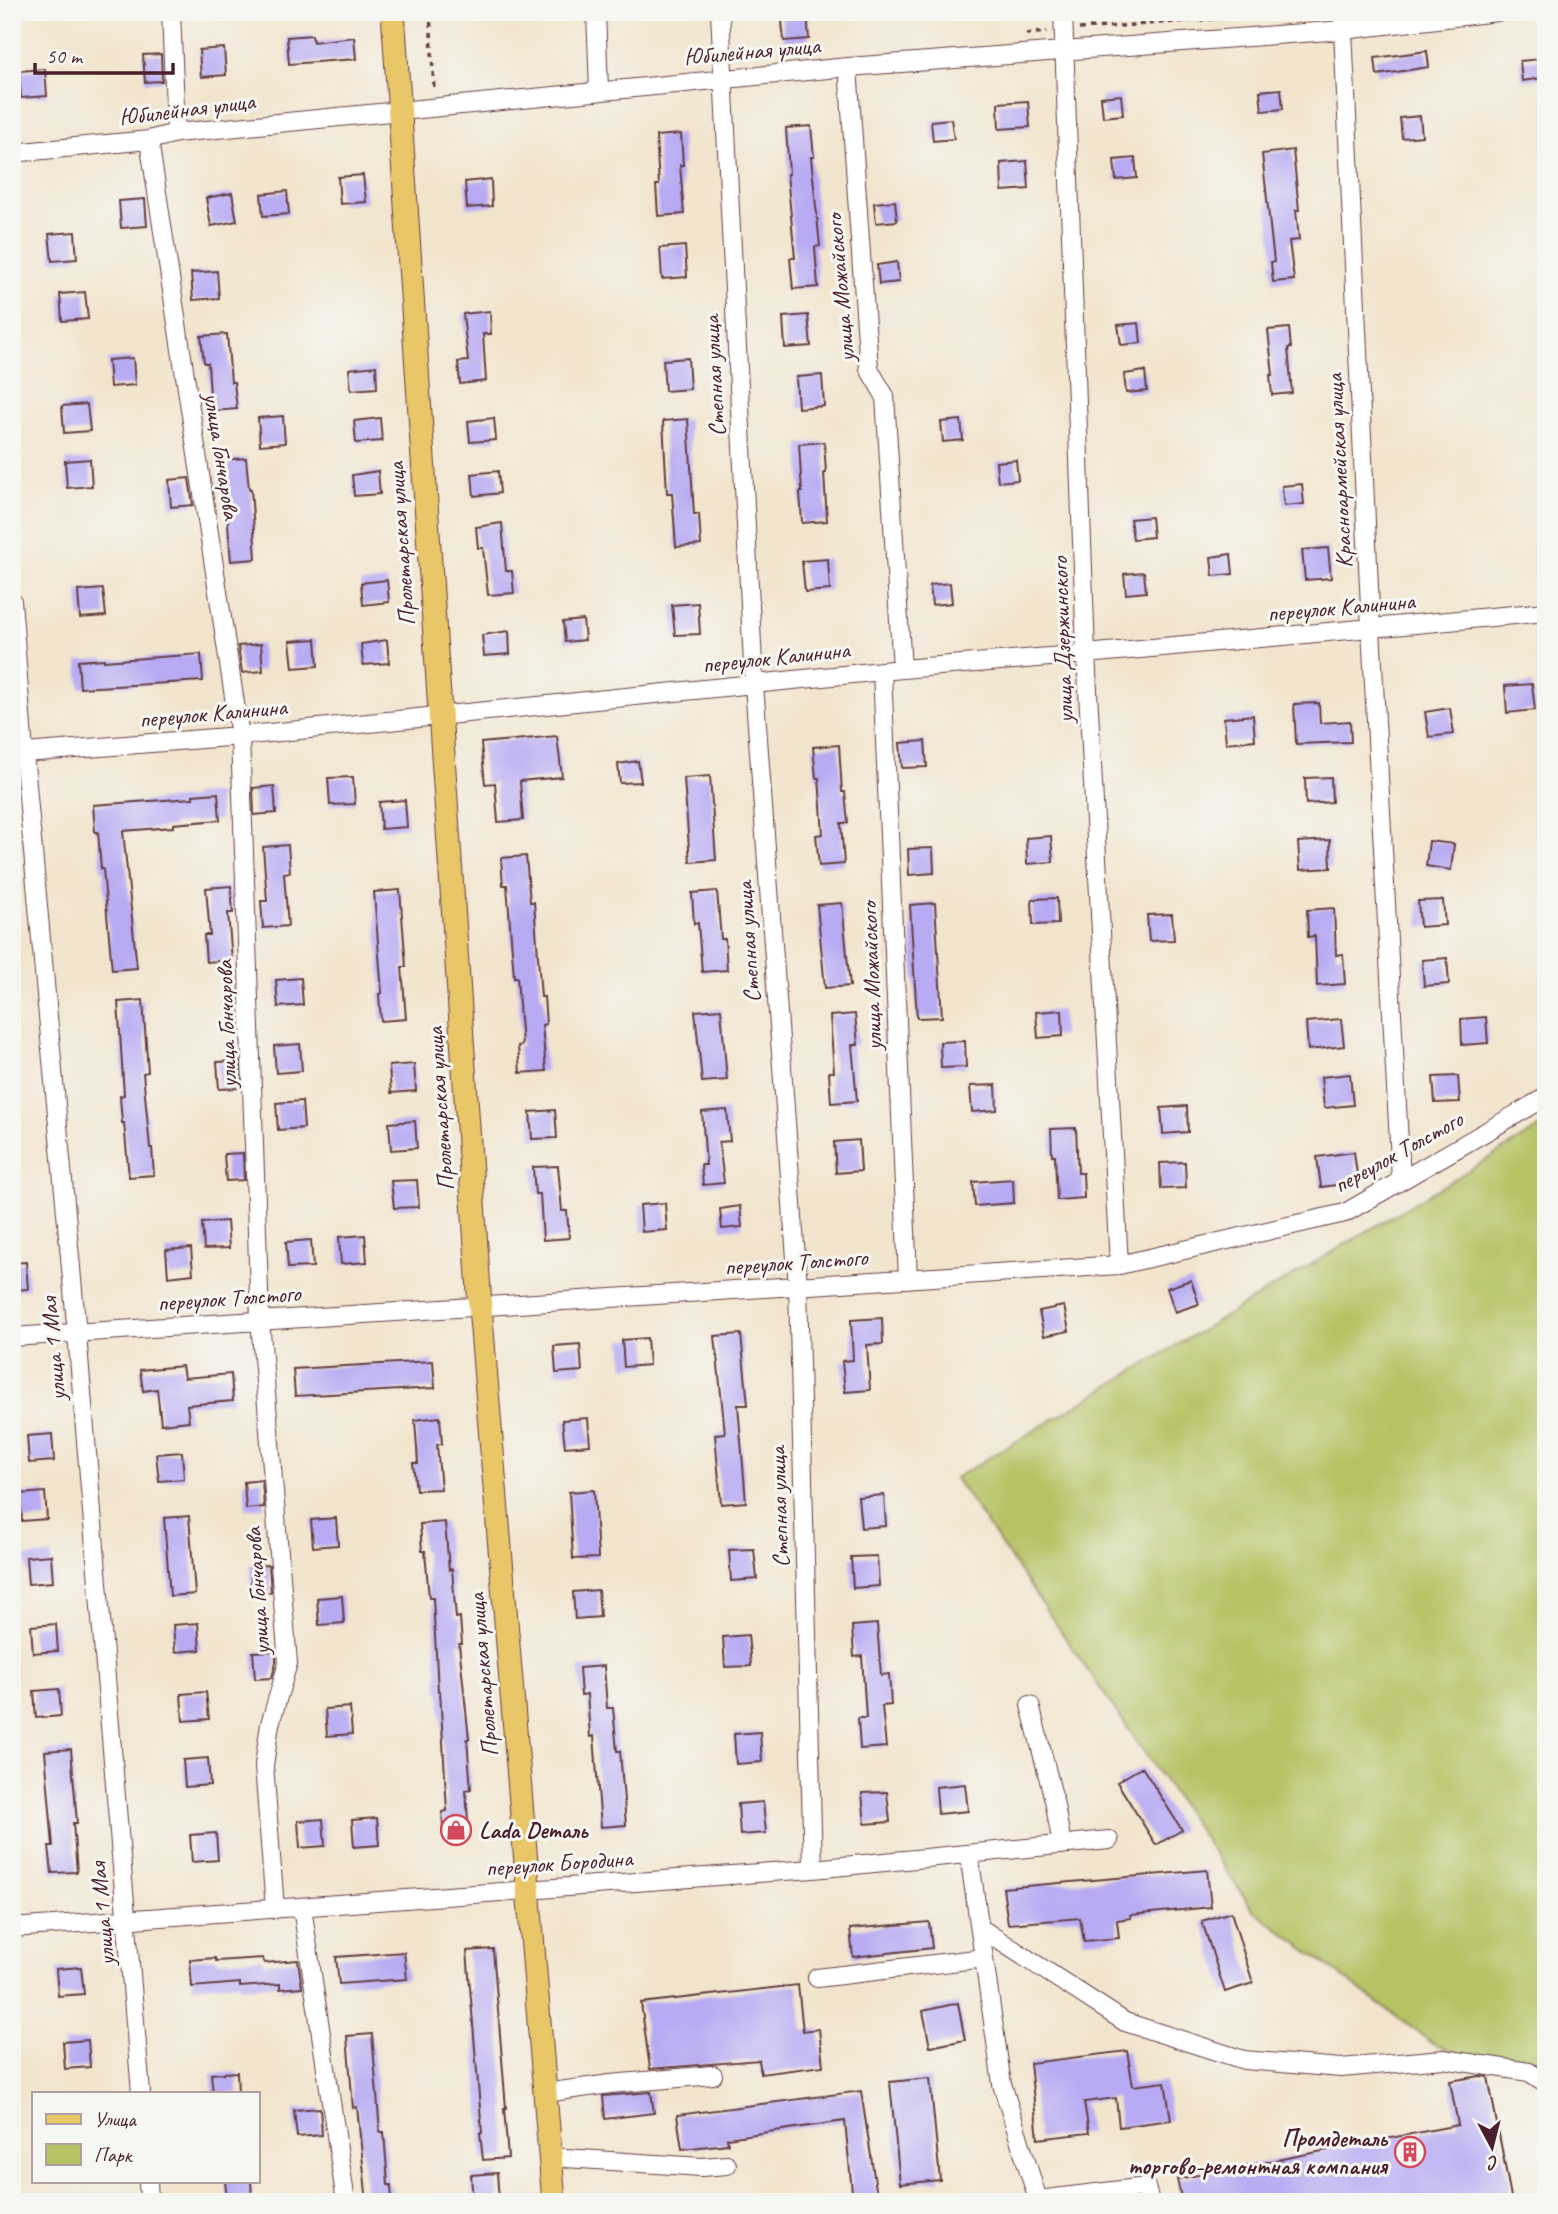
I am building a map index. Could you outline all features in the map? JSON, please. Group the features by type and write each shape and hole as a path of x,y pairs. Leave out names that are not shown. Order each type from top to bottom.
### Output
{"main road":[{"name":"Пролетарская улица","path":"393,12 480,1306 554,2202"}],"street":[{"path":"171,12 176,133"},
{"path":"596,12 599,90"},
{"name":"Степная улица","path":"720,12 754,684 797,1286 813,1870"},
{"name":"улица Дзержинского","path":"1063,12 1086,654 1119,1265"},
{"name":"Юбилейная улица","path":"12,153 149,140 176,133 724,78 1064,52 1343,21 1497,12"},
{"name":"Красноармейская улица","path":"1343,21 1371,629 1401,1179"},
{"name":"улица Можайского","path":"848,67 869,369 885,396 902,668"},
{"name":"улица Гончарова","path":"149,140 240,736 260,1320 288,1663 270,1724 264,1765 275,1909"},
{"name":"улица 1 Мая","path":"12,601 18,754 77,1334 141,2092"},
{"name":"переулок Калинина","path":"18,754 240,736 902,668 1546,612"},
{"name":"улица Можайского","path":"882,671 908,1279"},
{"name":"переулок Толстого","path":"12,1337 1119,1265 1345,1213 1546,1097"},
{"path":"1030,1705 1062,1844"},
{"name":"переулок Бородина","path":"12,1928 813,1870 1109,1840"},
{"path":"969,1854 1002,2084 1038,2200 1146,2187 1150,2202"},
{"path":"302,1907 346,2202"},
{"path":"980,1928 1125,2022 1244,2060 1340,2068 1443,2059 1529,2073 1546,2083"},
{"path":"817,1978 984,1958"},
{"path":"545,2093 713,2074"},
{"path":"551,2157 702,2166 727,2165"},
{"path":"148,2182 149,2202"}],"green space":[{"path":"1546,1124 1546,2056 1497,2066 1435,2045 1254,1911 955,1478"}],"building":[{"path":"781,12 807,12 809,39 784,41"},
{"path":"312,35 313,42 354,37 356,59 289,64 287,37"},
{"path":"224,48 226,75 201,77 199,50"},
{"path":"1427,51 1429,67 1377,75 1375,58"},
{"path":"161,54 162,81 145,82 143,55"},
{"path":"1541,59 1543,78 1522,81 1520,61"},
{"path":"45,69 47,96 21,98 19,71"},
{"path":"1281,89 1283,109 1262,111 1260,91"},
{"path":"1121,95 1123,115 1103,117 1101,97"},
{"path":"1028,101 1030,127 999,129 998,103"},
{"path":"1420,116 1422,136 1402,138 1400,118"},
{"path":"951,119 954,139 933,141 931,121"},
{"path":"811,126 814,157 811,157 820,246 815,247 818,287 793,289 790,258 795,258 787,174 786,128"},
{"path":"681,134 683,165 680,165 684,214 658,216 656,136"},
{"path":"1293,150 1299,210 1296,210 1299,240 1289,241 1294,280 1273,282 1271,262 1274,262 1262,154"},
{"path":"1135,158 1137,178 1116,180 1114,160"},
{"path":"1027,161 1029,189 1002,191 1001,163"},
{"path":"363,175 366,202 340,204 338,177"},
{"path":"491,179 492,206 467,208 465,182"},
{"path":"287,191 289,214 263,216 261,194"},
{"path":"232,193 237,221 211,226 206,198"},
{"path":"145,199 147,226 121,228 119,201"},
{"path":"895,201 897,221 876,223 874,203"},
{"path":"75,232 77,259 52,261 49,234"},
{"path":"685,246 687,277 662,279 660,248"},
{"path":"897,262 899,282 879,284 877,265"},
{"path":"217,271 219,298 193,300 191,273"},
{"path":"85,292 88,319 62,321 60,294"},
{"path":"490,311 491,334 483,334 486,381 460,384 458,362 468,361 463,314"},
{"path":"808,315 811,346 785,348 783,317"},
{"path":"1139,323 1141,343 1121,345 1118,325"},
{"path":"1289,328 1292,393 1272,395 1270,375 1273,375 1268,330"},
{"path":"227,334 231,382 234,382 237,409 211,411 208,363 204,363 201,336"},
{"path":"133,358 135,385 110,387 108,360"},
{"path":"688,358 690,389 665,391 663,360"},
{"path":"376,366 377,388 351,390 349,369"},
{"path":"1145,371 1147,391 1126,393 1124,374"},
{"path":"822,375 824,406 798,408 796,377"},
{"path":"87,404 90,431 64,433 62,406"},
{"path":"283,416 285,443 260,445 258,418"},
{"path":"380,418 382,441 356,443 354,421"},
{"path":"494,418 496,440 470,442 468,421"},
{"path":"688,419 694,514 699,514 701,545 676,547 672,493 667,493 663,421"},
{"path":"961,420 963,440 943,442 941,422"},
{"path":"824,442 827,521 802,523 799,444"},
{"path":"246,458 256,559 231,561 221,460"},
{"path":"90,459 92,486 67,488 65,461"},
{"path":"1016,460 1018,480 998,482 996,462"},
{"path":"378,471 380,494 354,496 352,475"},
{"path":"498,471 500,493 474,496 472,474"},
{"path":"189,478 193,505 171,507 169,480"},
{"path":"1302,484 1304,504 1284,506 1282,486"},
{"path":"1151,517 1153,537 1133,539 1130,519"},
{"path":"502,523 506,571 512,571 514,593 488,595 483,548 478,548 476,527"},
{"path":"1328,548 1331,578 1305,580 1302,550"},
{"path":"1231,554 1233,574 1213,576 1211,557"},
{"path":"828,559 830,590 805,592 802,561"},
{"path":"1144,572 1146,592 1126,594 1124,574"},
{"path":"387,580 389,602 363,605 361,583"},
{"path":"950,583 952,603 932,605 930,585"},
{"path":"103,589 106,616 80,618 78,591"},
{"path":"698,603 700,634 675,635 672,605"},
{"path":"583,620 585,640 565,642 563,622"},
{"path":"509,631 510,654 484,656 482,635"},
{"path":"316,639 318,666 293,668 290,641"},
{"path":"387,640 389,663 363,665 361,644"},
{"path":"261,644 263,671 242,673 238,646"},
{"path":"201,654 203,681 80,688 78,661"},
{"path":"1532,684 1535,710 1507,713 1505,686"},
{"path":"1319,703 1320,723 1350,721 1351,742 1296,744 1294,704"},
{"path":"1450,708 1454,734 1429,737 1425,712"},
{"path":"1253,715 1255,740 1226,743 1224,718"},
{"path":"557,736 562,777 520,781 523,820 498,822 495,783 485,784 481,743"},
{"path":"925,741 927,767 902,768 900,743"},
{"path":"839,745 842,792 845,792 848,823 841,823 844,864 819,866 816,835 823,834 819,778 816,778 813,747"},
{"path":"638,761 641,782 620,783 618,764"},
{"path":"710,776 716,860 690,862 684,778"},
{"path":"353,777 355,804 330,805 328,778"},
{"path":"1331,777 1332,802 1306,804 1305,778"},
{"path":"274,786 276,813 254,815 253,788"},
{"path":"218,793 220,820 123,831 137,968 112,970 103,869 98,832 95,832 93,805 193,798 193,795"},
{"path":"405,800 407,827 381,829 379,802"},
{"path":"1051,836 1053,862 1027,864 1026,838"},
{"path":"1330,840 1331,868 1300,870 1298,842"},
{"path":"1429,841 1454,844 1451,870 1426,866"},
{"path":"288,845 290,872 284,873 288,926 263,928 261,901 267,901 263,847"},
{"path":"933,848 934,873 909,875 908,849"},
{"path":"526,856 530,902 534,902 541,997 544,997 546,1024 542,1025 546,1071 520,1073 518,1046 522,1045 517,977 514,977 507,885 503,885 501,858"},
{"path":"231,886 233,913 228,913 232,960 206,962 204,935 210,935 206,888"},
{"path":"400,890 406,967 402,967 406,1019 381,1021 379,994 382,993 374,892"},
{"path":"717,891 727,970 702,972 698,923 694,924 692,893"},
{"path":"1057,898 1058,924 1033,925 1032,899"},
{"path":"1443,900 1445,925 1420,927 1418,901"},
{"path":"842,903 850,986 825,988 817,905"},
{"path":"935,903 942,1017 917,1018 910,905"},
{"path":"1334,908 1336,955 1343,954 1345,984 1317,986 1315,936 1308,937 1307,910"},
{"path":"1172,914 1174,940 1149,941 1147,915"},
{"path":"1447,958 1449,984 1424,986 1422,960"},
{"path":"301,978 303,1005 278,1007 276,980"},
{"path":"143,1000 148,1072 143,1073 154,1175 129,1177 120,1096 124,1095 118,1002"},
{"path":"721,1009 727,1080 702,1082 695,1011"},
{"path":"1062,1010 1063,1036 1038,1038 1036,1012"},
{"path":"855,1014 858,1045 852,1045 857,1101 831,1103 829,1072 834,1072 830,1016"},
{"path":"1486,1017 1488,1043 1462,1045 1461,1019"},
{"path":"1341,1019 1344,1046 1308,1050 1306,1022"},
{"path":"965,1041 966,1067 941,1068 940,1042"},
{"path":"300,1044 302,1071 276,1073 274,1046"},
{"path":"240,1061 241,1088 219,1089 217,1062"},
{"path":"414,1064 416,1091 391,1093 389,1066"},
{"path":"1350,1074 1353,1105 1324,1108 1321,1077"},
{"path":"1458,1076 1460,1102 1435,1103 1433,1077"},
{"path":"996,1085 997,1110 972,1112 970,1086"},
{"path":"302,1101 304,1128 278,1130 276,1103"},
{"path":"1187,1106 1188,1132 1163,1134 1161,1108"},
{"path":"555,1110 557,1138 532,1139 530,1112"},
{"path":"727,1110 730,1141 719,1142 724,1183 703,1185 701,1165 706,1165 702,1112"},
{"path":"415,1121 417,1148 391,1150 389,1123"},
{"path":"1076,1128 1078,1173 1083,1173 1084,1198 1057,1200 1051,1129"},
{"path":"859,1140 861,1171 836,1173 834,1142"},
{"path":"1354,1152 1358,1182 1321,1187 1317,1157"},
{"path":"243,1153 244,1180 226,1181 224,1154"},
{"path":"1185,1162 1186,1188 1161,1189 1160,1163"},
{"path":"558,1166 562,1211 567,1211 569,1238 543,1240 540,1194 535,1194 533,1167"},
{"path":"1013,1179 1014,1203 975,1206 973,1182"},
{"path":"417,1180 419,1207 394,1208 391,1181"},
{"path":"665,1203 667,1230 642,1232 640,1205"},
{"path":"740,1206 742,1227 722,1229 720,1209"},
{"path":"227,1221 229,1248 204,1249 202,1223"},
{"path":"365,1235 367,1262 341,1264 339,1237"},
{"path":"311,1240 313,1267 288,1268 286,1242"},
{"path":"191,1248 193,1274 168,1277 166,1250"},
{"path":"26,1262 28,1289 12,1290 12,1263"},
{"path":"1191,1280 1199,1304 1175,1312 1167,1288"},
{"path":"1064,1306 1069,1331 1044,1336 1039,1311"},
{"path":"882,1318 883,1344 867,1345 870,1390 845,1392 842,1361 853,1360 851,1320"},
{"path":"741,1334 748,1405 738,1405 746,1502 721,1504 715,1434 725,1433 715,1336"},
{"path":"647,1338 649,1365 624,1367 622,1340"},
{"path":"580,1344 582,1371 556,1373 554,1346"},
{"path":"433,1361 435,1388 295,1396 293,1369"},
{"path":"182,1366 184,1378 231,1374 233,1401 187,1405 189,1421 161,1424 157,1389 143,1391 140,1370"},
{"path":"440,1417 442,1444 437,1445 441,1489 416,1490 413,1463 418,1463 415,1420"},
{"path":"588,1418 590,1445 565,1447 562,1420"},
{"path":"52,1434 54,1461 29,1463 27,1436"},
{"path":"182,1452 184,1479 159,1481 156,1454"},
{"path":"262,1480 264,1507 246,1509 244,1482"},
{"path":"594,1490 598,1558 573,1559 569,1492"},
{"path":"45,1492 47,1519 22,1521 20,1494"},
{"path":"884,1495 886,1526 861,1528 858,1497"},
{"path":"189,1516 195,1594 170,1596 164,1518"},
{"path":"336,1518 338,1545 313,1547 311,1520"},
{"path":"445,1522 456,1618 460,1617 462,1644 459,1644 469,1739 471,1789 466,1790 469,1837 444,1839 442,1812 447,1811 433,1598 429,1598 420,1524"},
{"path":"754,1549 757,1579 731,1581 729,1550"},
{"path":"51,1555 53,1582 28,1584 26,1557"},
{"path":"877,1556 879,1586 853,1588 851,1557"},
{"path":"269,1565 271,1592 252,1593 250,1566"},
{"path":"598,1590 600,1617 575,1619 573,1592"},
{"path":"342,1596 344,1623 319,1625 317,1598"},
{"path":"198,1623 200,1650 175,1652 173,1625"},
{"path":"56,1624 58,1651 33,1653 31,1626"},
{"path":"877,1624 881,1675 889,1674 891,1705 882,1706 886,1747 860,1749 858,1718 866,1718 862,1656 854,1657 852,1626"},
{"path":"748,1635 751,1666 725,1667 723,1637"},
{"path":"276,1651 272,1678 255,1679 253,1652"},
{"path":"604,1666 607,1708 613,1708 617,1751 620,1751 626,1825 601,1827 594,1736 590,1737 587,1694 581,1695 579,1668"},
{"path":"59,1689 61,1716 36,1718 34,1691"},
{"path":"206,1692 209,1719 183,1721 181,1694"},
{"path":"350,1707 352,1734 327,1736 325,1709"},
{"path":"760,1732 762,1762 736,1764 734,1734"},
{"path":"71,1749 77,1823 73,1823 77,1872 52,1873 49,1846 53,1846 45,1751"},
{"path":"208,1758 210,1785 185,1787 183,1760"},
{"path":"1142,1767 1182,1830 1156,1845 1117,1782"},
{"path":"965,1784 968,1811 938,1814 936,1787"},
{"path":"887,1792 890,1822 865,1824 862,1793"},
{"path":"763,1802 766,1833 740,1835 738,1804"},
{"path":"377,1818 379,1845 354,1847 352,1820"},
{"path":"323,1819 325,1846 300,1848 298,1821"},
{"path":"216,1833 218,1860 192,1862 190,1835"},
{"path":"1207,1870 1211,1907 1130,1915 1131,1918 1117,1920 1119,1938 1084,1941 1080,1918 1008,1924 1003,1888"},
{"path":"1231,1912 1253,1983 1225,1992 1202,1921"},
{"path":"929,1922 932,1948 853,1957 850,1929"},
{"path":"493,1949 508,2158 483,2160 467,1951"},
{"path":"404,1952 407,1979 339,1984 336,1957"},
{"path":"215,1958 216,1961 263,1958 264,1963 298,1960 302,1987 280,1989 280,1984 240,1987 240,1983 192,1987 190,1960"},
{"path":"81,1967 84,1994 58,1996 56,1969"},
{"path":"798,1985 803,2031 819,2029 823,2066 761,2074 759,2060 650,2069 641,2003"},
{"path":"958,2003 965,2040 930,2047 923,2011"},
{"path":"372,2034 380,2132 384,2132 392,2202 367,2202 357,2107 353,2108 347,2036"},
{"path":"88,2040 90,2067 65,2069 63,2042"},
{"path":"1127,2051 1133,2086 1165,2082 1171,2120 1119,2127 1116,2098 1084,2102 1089,2133 1038,2139 1030,2063"},
{"path":"237,2072 238,2092 213,2092 211,2074"},
{"name":"Промдеталь торгово-ремонтная компания","path":"1488,2077 1512,2202 1182,2202 1177,2179 1458,2125 1450,2081"},
{"path":"930,2078 940,2180 900,2184 890,2082"},
{"path":"861,2091 878,2202 853,2202 845,2121 727,2138 728,2144 682,2149 677,2115"},
{"path":"651,2092 654,2113 605,2119 603,2096"},
{"path":"320,2108 322,2135 297,2137 294,2110"},
{"path":"497,2173 499,2200 473,2202 471,2175"},
{"path":"225,2182 251,2182 252,2197 227,2199"}],"place":[{"name":"Lada Dеталь","path":"456,1830"},
{"name":"Промдеталь торгово-ремонтная компания","path":"1410,2152"}]}
